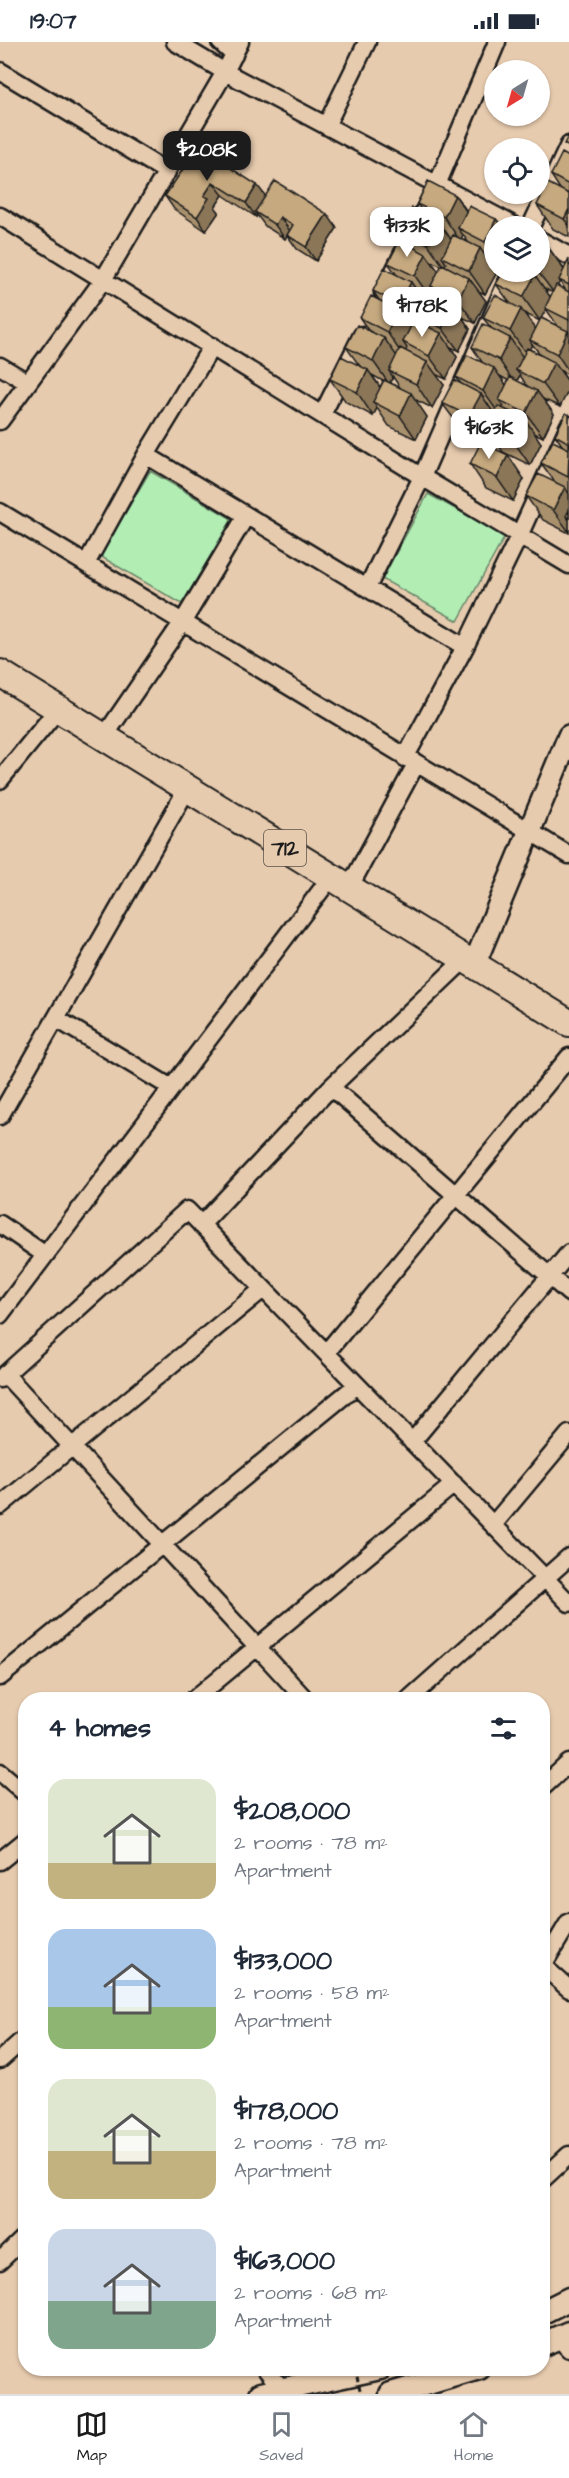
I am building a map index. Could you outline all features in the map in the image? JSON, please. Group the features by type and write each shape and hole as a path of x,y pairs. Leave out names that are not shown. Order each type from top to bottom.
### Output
{"main road":[{"name":"712","path":"0,673 569,1023"},
{"path":"550,2309 569,2300"},
{"path":"272,2392 344,2376"},
{"path":"391,2394 451,2376"}],"street":[{"path":"175,42 225,72 496,216"},
{"path":"0,421 103,280 167,172 237,49 220,42"},
{"path":"326,126 367,42"},
{"path":"322,415 437,185 497,42"},
{"path":"0,71 167,172"},
{"path":"536,216 569,145"},
{"path":"0,216 569,566"},
{"path":"550,246 569,256"},
{"path":"367,588 422,477 507,282"},
{"path":"86,564 146,455 212,346"},
{"path":"0,366 27,382"},
{"path":"0,1315 170,1087 340,882 411,761 519,536 569,425"},
{"path":"146,455 465,647"},
{"path":"0,512 182,624 569,855"},
{"path":"104,737 182,624 246,516"},
{"path":"0,780 58,709"},
{"path":"201,1225 331,1087 469,962 530,830 569,736"},
{"path":"0,1116 188,789"},
{"path":"57,1019 170,1087"},
{"path":"326,1353 569,1057"},
{"path":"331,1087 454,1196 569,1293"},
{"path":"299,1692 72,1446 2,1376 187,1210 569,1603"},
{"path":"0,1224 44,1254"},
{"path":"412,1442 569,1253"},
{"path":"0,1506 263,1289"},
{"path":"0,1677 357,1385"},
{"path":"493,1524 569,1434"},
{"path":"203,1692 454,1484"},
{"path":"417,1692 569,1557"},
{"path":"550,1780 569,1763"},
{"path":"0,1772 18,1787"},
{"path":"0,1861 18,1846"},
{"path":"550,1953 569,1922"},
{"path":"550,1971 569,1989"},
{"path":"0,2060 18,2044"},
{"path":"550,2173 569,2155"},
{"path":"0,2260 18,2243"},
{"path":"267,2376 272,2392"}],"path":[{"path":"357,2376 361,2394"}],"green space":[{"path":"150,471 232,519 182,604 100,556"},
{"path":"428,494 505,536 458,621 382,579"}],"building":[{"path":"569,134 569,147 564,144"},
{"path":"198,147 257,185 246,203 213,182 204,196 209,198 197,217 165,196"},
{"path":"562,153 569,157 569,185 551,175"},
{"path":"275,181 327,214 306,247 287,235 293,225 280,217 275,225 255,212"},
{"path":"428,181 455,195 444,217 417,204"},
{"path":"550,184 569,194 569,209 564,219 537,205 550,204"},
{"path":"469,206 490,216 484,216 484,241 458,228"},
{"path":"412,208 439,222 428,244 401,230"},
{"path":"453,235 480,248 469,271 442,257"},
{"path":"400,240 426,254 415,276 388,263"},
{"path":"569,259 569,285 559,280"},
{"path":"442,264 469,278 458,300 431,286"},
{"path":"384,268 411,282 399,304 373,291"},
{"path":"497,282 531,282 523,297 496,284"},
{"path":"556,285 569,292 569,320 545,308"},
{"path":"427,292 454,305 442,328 415,314"},
{"path":"495,295 521,309 510,331 483,318"},
{"path":"371,296 398,310 387,332 360,318"},
{"path":"541,318 568,331 557,354 530,340"},
{"path":"414,320 441,333 429,356 403,342"},
{"path":"483,324 510,338 499,360 472,347"},
{"path":"357,325 384,338 373,361 346,347"},
{"path":"400,348 427,362 416,384 389,371"},
{"path":"527,348 554,362 543,384 516,370"},
{"path":"467,355 494,368 483,391 456,377"},
{"path":"341,356 368,370 357,392 330,379"},
{"path":"510,377 537,391 526,413 499,400"},
{"path":"384,380 411,393 400,416 373,402"},
{"path":"454,380 481,394 469,416 442,403"},
{"path":"498,406 525,419 514,442 487,428"},
{"path":"566,413 569,415 569,443 555,435"},
{"path":"553,441 569,449 568,477 541,463"},
{"path":"481,442 508,455 497,478 470,464"},
{"path":"538,474 565,487 553,510 526,496"}]}
